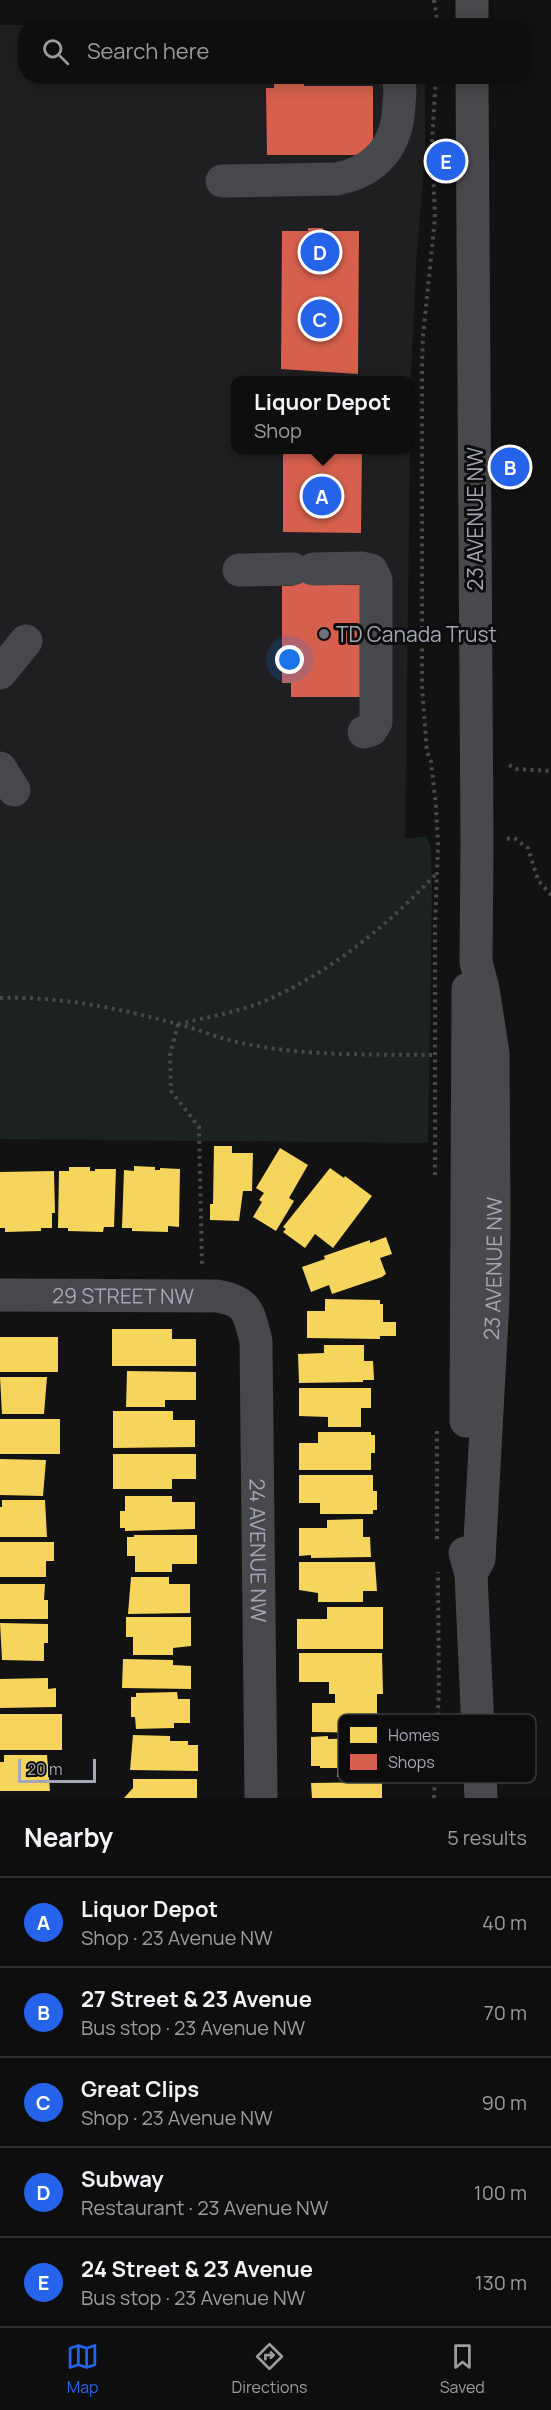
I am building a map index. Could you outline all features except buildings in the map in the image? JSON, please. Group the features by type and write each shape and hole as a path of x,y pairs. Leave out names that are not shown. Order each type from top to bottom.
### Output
{"main road":[{"path":"472,0 472,18"},
{"name":"23 AVENUE NW","path":"472,84 477,842 476,962 468,980 466,1072 465,1559 471,1574 477,1714"},
{"name":"23 AVENUE NW","path":"480,1783 481,1798"}],"street":[{"path":"222,181 336,179 353,176 367,169 390,144 398,125 398,84"},
{"path":"239,570 362,568 371,570 376,580 376,722 371,730 364,732"},
{"path":"0,673 26,641"},
{"name":"29 STREET NW","path":"0,1295 203,1295 231,1298 243,1305"},
{"name":"24 AVENUE NW","path":"243,1305 250,1317 256,1341 261,1798"}],"path":[{"path":"434,0 437,18"},
{"path":"0,998 22,997 101,1006 178,1024 228,1040 314,1054 434,1055 438,845 436,807 431,760 427,752 422,686 422,367 435,218 432,141 436,84"},
{"path":"509,765 517,769 551,771"},
{"path":"514,838 528,848 538,880 551,895"},
{"path":"178,1024 222,1014 266,1000 310,978 384,924 436,874"},
{"path":"178,1024 170,1055 171,1091 199,1127 203,1295"}],"shaded area":[{"path":"0,25 18,25 18,84 425,84 425,153 416,265 411,376 231,376 231,454 410,454 405,839 0,840"},
{"path":"426,836 431,848 432,893 428,1143 0,1139 0,840 405,839"}],"place":[{"name":"24 Street & 23 Avenue","path":"446,161"},
{"name":"Subway","path":"320,252"},
{"name":"Great Clips","path":"320,319"},
{"name":"27 Street & 23 Avenue","path":"510,467"},
{"name":"Liquor Depot","path":"322,496"},
{"name":"TD Canada Trust","path":"324,634"}]}
